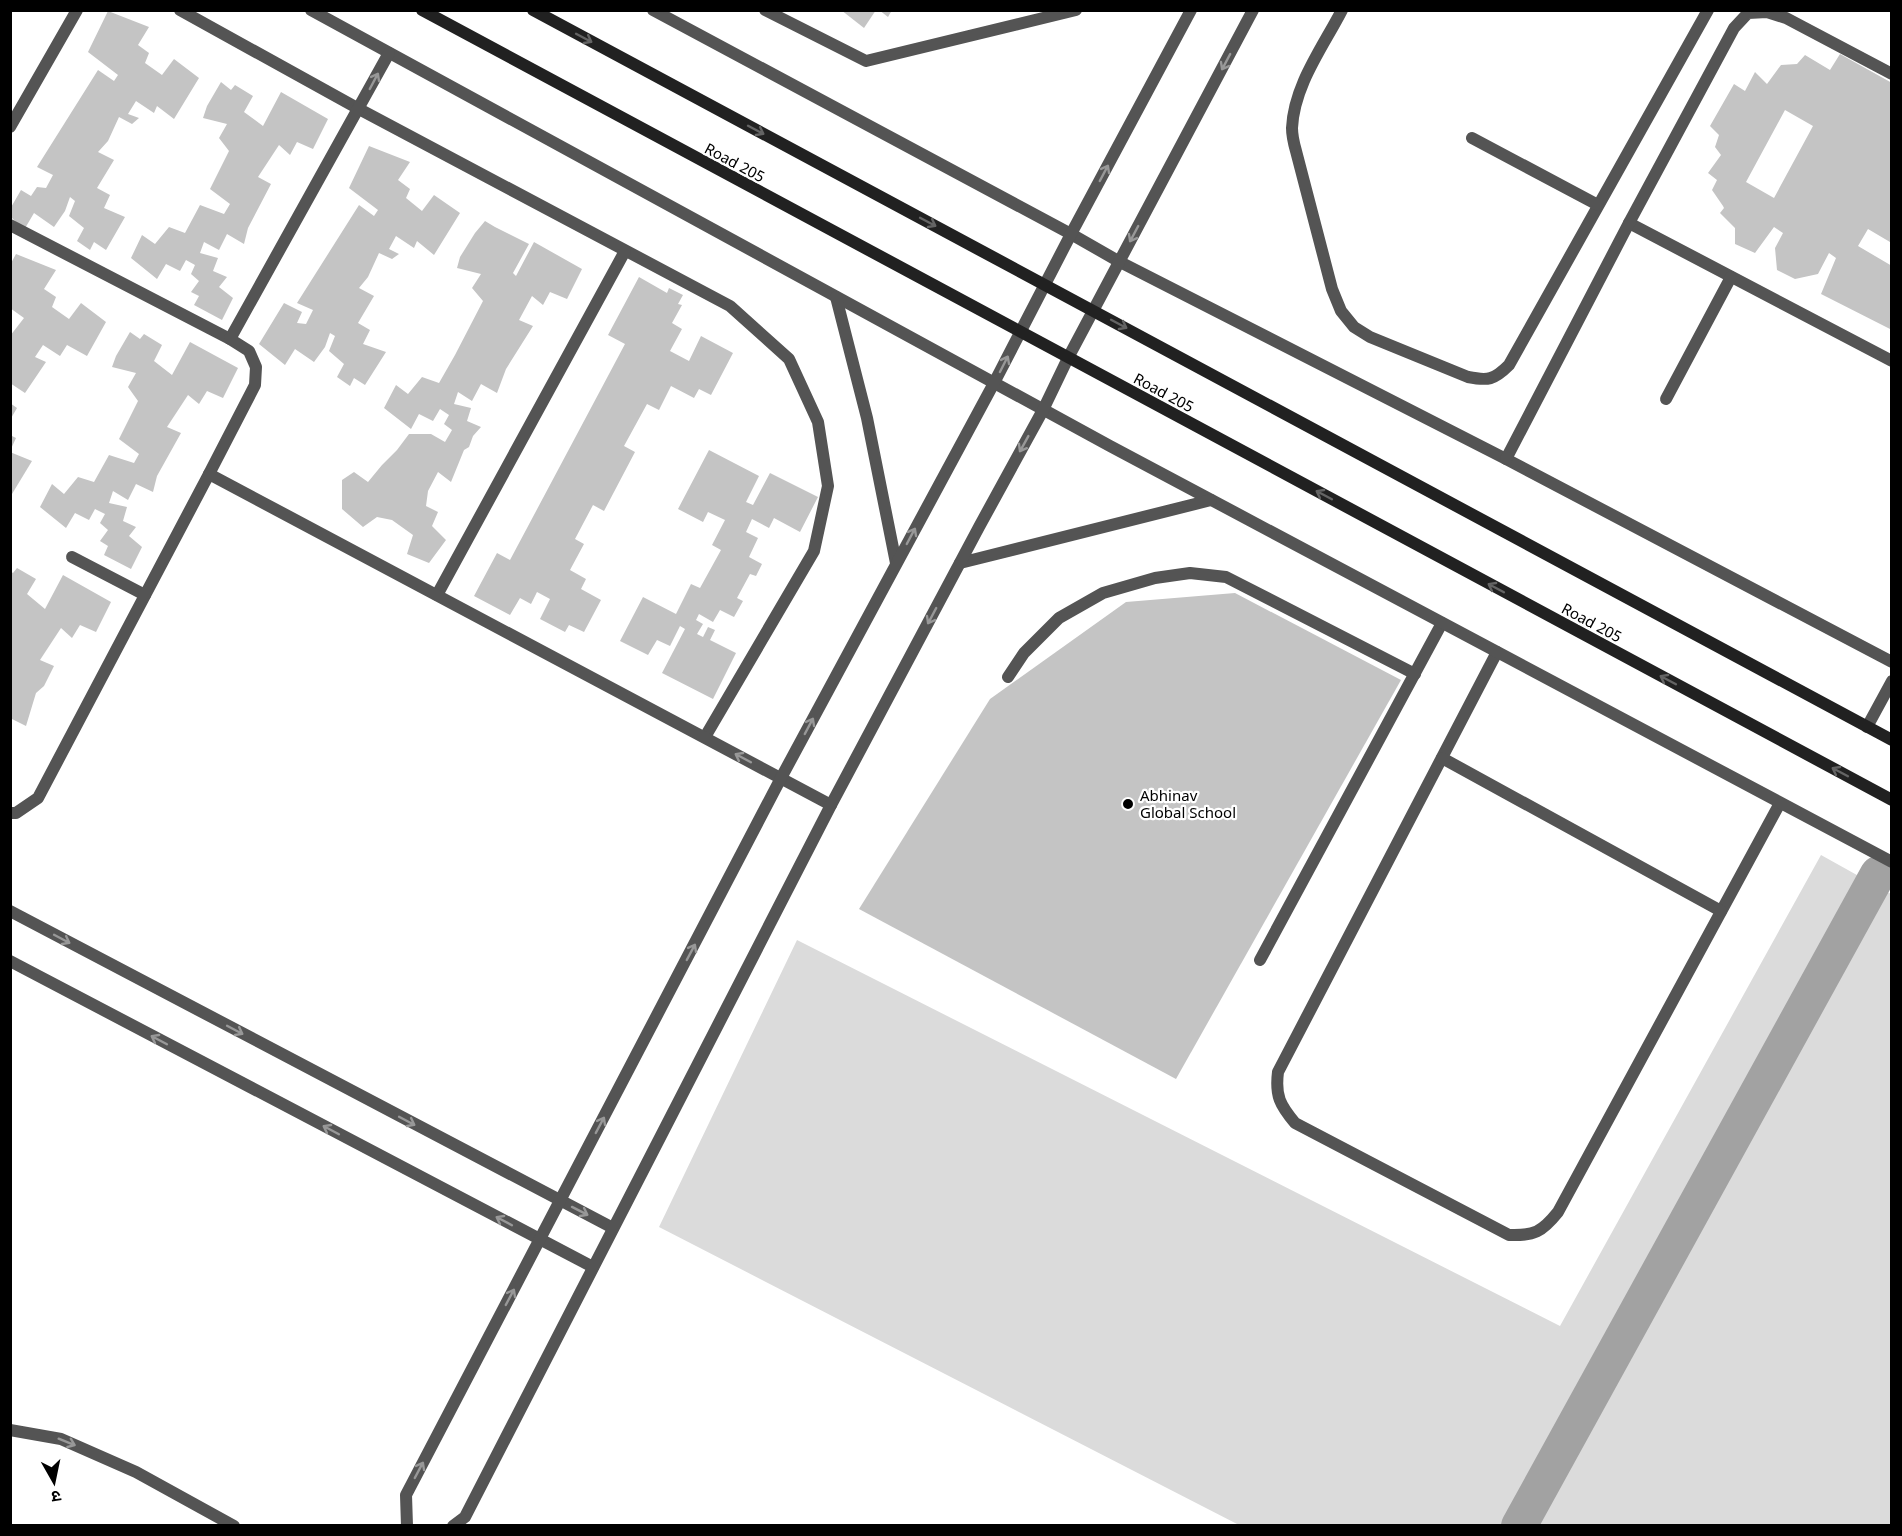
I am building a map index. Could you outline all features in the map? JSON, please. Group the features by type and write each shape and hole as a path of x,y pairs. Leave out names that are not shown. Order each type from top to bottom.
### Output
{"main road":[{"name":"Road 205","path":"422,10 1892,800"},
{"path":"533,10 1892,740"}],"street":[{"path":"10,127 77,10"},
{"path":"180,10 359,109 730,306 789,359 818,422 828,486 814,551 705,737"},
{"path":"311,10 1043,410 1892,862"},
{"path":"653,10 1120,262 1506,459 1892,662"},
{"path":"765,10 866,61 1076,10"},
{"path":"407,1526 406,1495 782,778 1191,10"},
{"path":"453,1526 465,1517 831,805 1043,410 1068,358 1253,10"},
{"path":"1342,10 1303,82 1294,112 1292,131 1332,289 1341,311 1354,327 1370,337 1468,377 1484,381 1499,375 1509,365 1708,10"},
{"path":"1506,459 1734,28 1748,13 1767,12 1786,18 1892,74"},
{"path":"230,339 389,53"},
{"path":"1472,138 1598,206"},
{"path":"1629,223 1892,361"},
{"path":"10,225 230,339 249,351 256,367 255,385 38,798 16,813 10,813"},
{"path":"437,595 625,251"},
{"path":"1666,399 1731,276"},
{"path":"836,297 867,418 896,563"},
{"path":"209,474 831,805"},
{"path":"960,563 1211,500"},
{"path":"72,557 145,595"},
{"path":"1008,677 1024,653 1059,618 1103,593 1155,578 1190,573 1226,577 1415,674"},
{"path":"1260,960 1442,623"},
{"path":"1497,652 1278,1072 1276,1089 1282,1108 1295,1123 1509,1235 1528,1236 1546,1227 1558,1212 1780,803"},
{"path":"1867,727 1892,681"},
{"path":"1442,758 1721,911"},
{"path":"10,912 613,1228"},
{"path":"10,962 593,1267"},
{"path":"10,1430 61,1439 136,1472 234,1526"}],"shaded area":[{"path":"1821,855 1891,894 1891,1525 1239,1525 659,1227 797,940 1560,1326"}],"building":[{"path":"841,10 876,10 864,28"},
{"path":"879,10 892,10 888,17"},
{"path":"108,11 149,27 138,45 149,53 145,63 162,75 174,59 199,78 174,119 157,106 154,113 136,101 128,114 139,118 132,124 119,117 108,141 98,152 114,160 97,188 110,195 104,208 125,217 106,250 94,242 90,250 77,241 84,228 69,216 75,201 70,197 65,211 54,227 34,213 24,230 10,216 10,209 21,190 31,196 37,187 46,188 53,175 37,167 98,70 114,81 118,75 88,52"},
{"path":"1840,54 1892,83 1892,239 1890,242 1868,229 1858,246 1892,266 1892,330 1821,294 1836,258 1829,253 1818,274 1795,279 1777,270 1775,248 1783,233 1774,227 1755,253 1735,244 1735,228 1720,213 1724,208 1712,190 1717,180 1708,173 1721,155 1715,147 1719,135 1710,126 1734,84 1745,91 1755,72 1767,84 1781,65 1797,64 1805,55 1830,70","holes":["1785,110 1813,126 1774,198 1746,182"]},
{"path":"221,82 231,90 235,85 253,96 244,112 263,126 281,92 328,119 313,149 297,142 290,155 279,145 258,177 271,184 248,228 244,244 227,234 219,250 204,242 200,253 218,258 213,271 227,277 219,287 233,298 222,320 194,305 199,296 191,292 199,281 191,274 195,265 186,260 180,271 166,264 157,279 131,258 142,235 155,244 169,227 185,233 200,205 224,214 230,204 210,189 229,151 219,138 227,124 203,118"},
{"path":"369,146 410,162 398,180 410,189 406,198 422,211 434,195 460,213 434,255 417,241 414,248 396,236 389,249 399,254 392,259 379,253 368,277 359,288 374,296 358,323 370,330 363,344 386,352 365,385 354,378 350,386 337,377 344,364 329,351 335,336 330,333 325,347 314,362 295,349 285,365 259,344 284,303 302,312 297,323 306,324 313,310 297,303 359,205 374,216 378,210 349,188"},
{"path":"485,221 529,244 513,273 516,276 534,242 582,269 567,299 550,292 543,305 532,296 519,320 533,326 506,369 497,393 481,384 472,401 458,392 454,404 471,408 467,421 481,427 473,436 469,447 464,450 451,482 438,472 428,491 426,506 438,512 432,526 446,540 429,563 407,554 413,535 392,520 377,517 363,527 342,509 342,480 354,472 368,482 409,434 431,434 445,442 452,430 444,424 449,415 440,409 433,421 419,414 411,429 384,408 396,385 408,394 422,377 439,383 455,355 483,301 472,288 481,274 457,268 460,257"},
{"path":"16,254 56,270 44,289 56,297 52,307 69,319 81,303 106,322 87,356 67,345 60,356 43,345 35,357 46,362 25,393 10,383 10,336 24,318 10,308 10,265"},
{"path":"639,277 667,293 669,288 683,295 678,304 682,305 672,323 682,329 670,351 689,361 701,336 733,353 711,395 699,389 694,398 671,386 659,410 647,404 624,446 635,452 604,511 593,505 575,539 584,544 570,570 586,579 581,589 601,600 584,632 569,625 565,632 540,619 550,599 537,592 531,604 520,598 510,615 474,596 497,553 510,560 625,344 608,335"},
{"path":"130,332 140,339 144,334 162,345 154,361 172,375 190,342 238,368 223,398 207,391 199,404 188,395 167,427 181,433 157,476 153,492 136,484 128,500 113,491 109,503 127,507 123,521 136,527 129,536 142,547 131,569 104,555 108,546 100,541 108,530 100,523 105,514 95,509 89,520 75,513 66,528 40,507 52,484 64,494 78,477 94,482 109,455 134,463 139,454 119,439 138,401 128,387 136,373 112,367"},
{"path":"10,403 17,408 10,420"},
{"path":"10,435 16,438 10,451"},
{"path":"709,450 759,476 746,502 753,505 770,473 818,497 800,532 774,518 769,528 752,519 746,532 758,538 749,557 762,564 756,576 750,574 737,598 743,601 734,617 720,610 713,622 699,614 696,620 703,624 697,634 703,637 708,627 715,630 710,640 736,653 713,699 662,673 685,629 680,626 670,646 657,640 648,655 620,641 643,597 676,614 691,584 700,588 721,550 712,545 725,520 708,512 703,522 678,509"},
{"path":"10,452 32,461 12,494 10,493"},
{"path":"17,568 36,579 27,594 45,609 63,575 111,602 96,632 80,625 72,638 61,628 40,660 54,666 44,686 36,693 26,726 10,718 10,571 13,573"},
{"name":"Abhinav Global School","path":"1235,593 1401,680 1176,1079 859,909 990,699 1126,602"}],"waterway":[{"path":"1519,1526 1878,874"}],"place":[{"name":"Abhinav Global School","path":"1128,804"}]}
